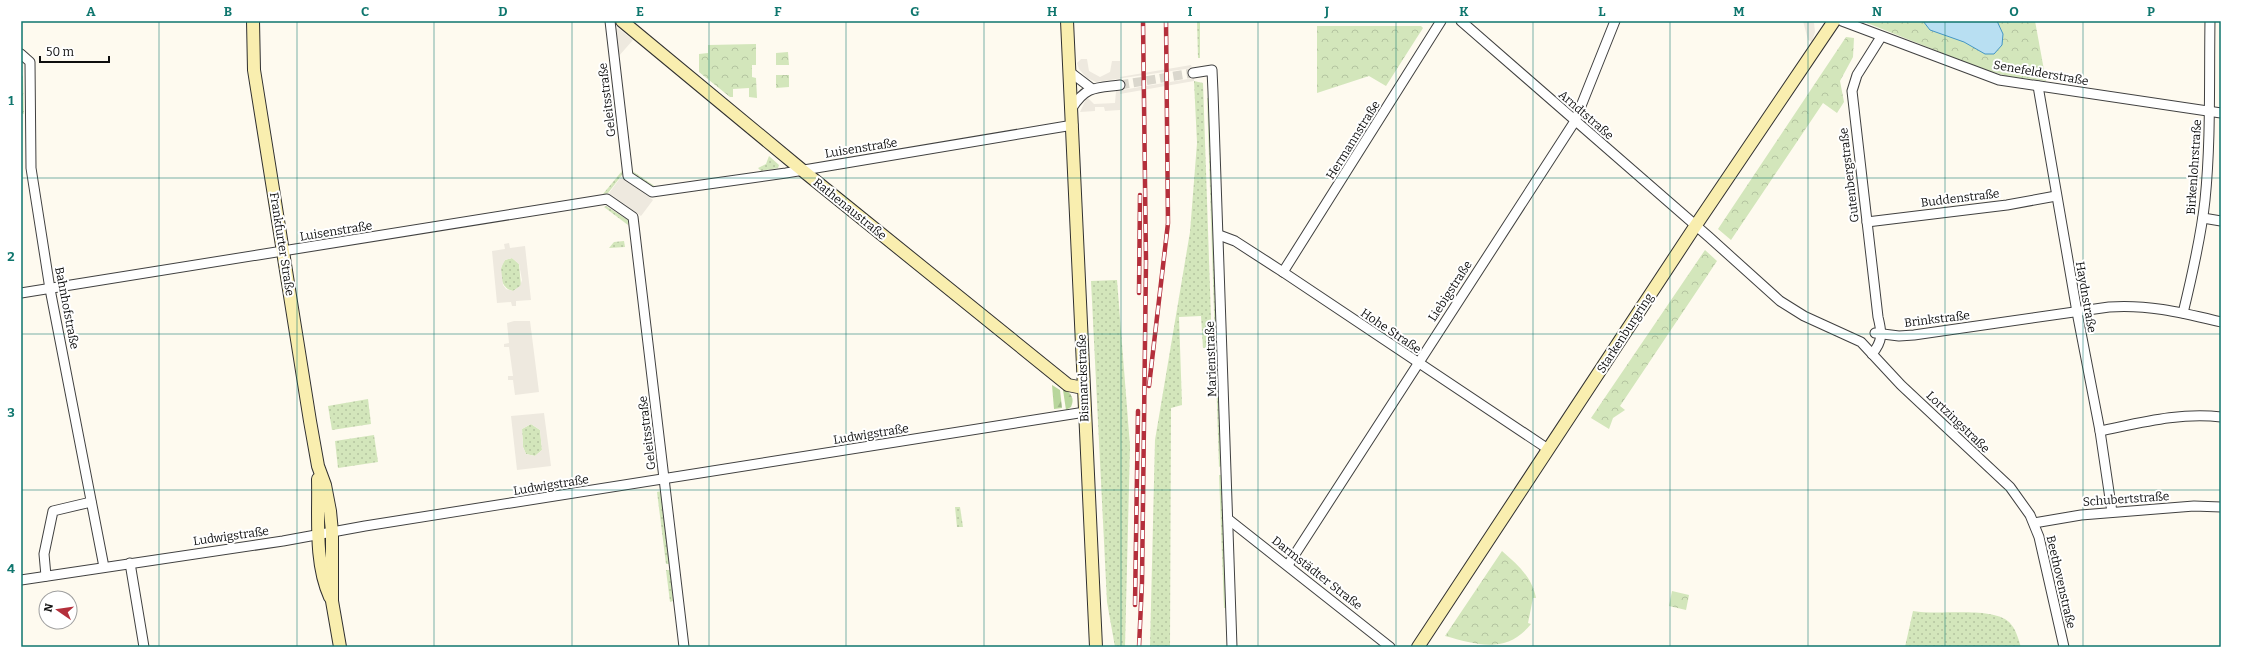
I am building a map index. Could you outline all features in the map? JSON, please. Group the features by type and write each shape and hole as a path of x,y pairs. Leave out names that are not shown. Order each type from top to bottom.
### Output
{"main road":[{"name":"Frankfurter Straße","path":"253,21 254,70 318,466 319,535 325,584 332,602"},
{"name":"Rathenaustraße","path":"622,21 802,170 1068,385 1083,388"},
{"name":"Bismarckstraße","path":"1067,21 1073,126 1083,388 1098,645"},
{"name":"Starkenburgring","path":"1418,647 1696,225 1834,21"},
{"name":"Frankfurter Straße","path":"318,466 325,485 332,532 332,602 340,647"}],"street":[{"name":"Geleitsstraße","path":"610,21 628,176 652,192"},
{"name":"Hermannstraße","path":"1284,272 1441,21"},
{"name":"Arndtstraße","path":"1461,21 1696,225"},
{"name":"Liebigstraße","path":"1288,565 1417,363 1575,121 1615,21"},
{"name":"Senefelderstraße","path":"1842,21 1988,77 2038,86 2221,113"},
{"name":"Birkenlohrstraße","path":"2183,313 2203,218 2208,166 2210,21"},
{"name":"Gutenbergstraße","path":"1872,354 1878,347 1878,317 1852,91 1857,75 1881,37"},
{"name":"Bahnhofstraße","path":"21,54 30,62 31,159 50,289 104,567"},
{"name":"Marienstraße","path":"1193,73 1212,70 1219,235 1232,647"},
{"path":"1070,72 1091,88"},
{"path":"1072,108 1081,95 1091,88 1120,85"},
{"name":"Haydnstraße","path":"2038,86 2056,196 2100,431 2112,512"},
{"name":"Luisenstraße","path":"652,192 802,170 1073,126"},
{"name":"Buddenstraße","path":"1867,222 2007,205 2056,196"},
{"name":"Luisenstraße","path":"21,293 607,199 633,217"},
{"name":"Geleitsstraße","path":"633,217 684,647"},
{"path":"2203,218 2221,221"},
{"path":"1696,225 1786,306 1861,342 1878,334"},
{"name":"Hohe Straße","path":"1219,235 1235,241 1284,272 1417,363 1548,449"},
{"name":"Brinkstraße","path":"1878,334 1914,335 2077,312 2134,306 2183,313 2221,322"},
{"name":"Lortzingstraße","path":"1861,342 1901,385 2010,487 2023,504 2034,523"},
{"name":"Ludwigstraße","path":"21,580 319,535 1085,412"},
{"path":"2100,431 2174,416 2198,415 2221,417"},
{"path":"46,576 44,554 53,511 91,502"},
{"name":"Schubertstraße","path":"2034,523 2060,518 2112,512 2221,507"},
{"name":"Darmstädter Straße","path":"1228,520 1288,565 1390,647"},
{"name":"Beethovenstraße","path":"2034,523 2043,551 2064,647"},
{"path":"130,563 144,647"}],"green space":[{"path":"1197,21 1200,21 1200,58 1198,58"},
{"path":"1862,21 2035,21 2046,81 2011,77 1985,70"},
{"path":"1317,26 1421,26 1423,28 1386,86 1369,76 1317,93"},
{"path":"1846,37 1854,38 1853,57 1840,81 1844,102 1837,113 1823,103 1731,240 1718,229"},
{"path":"756,44 756,65 752,65 752,77 756,78 757,98 749,97 749,88 733,89 733,97 730,97 699,72 699,54 708,53 708,45"},
{"path":"788,52 789,65 776,65 776,53"},
{"path":"21,71 23,78 24,114 21,113"},
{"path":"776,75 789,75 789,87 776,88"},
{"path":"1194,81 1203,83 1212,348 1203,348 1201,316 1179,317 1182,405 1171,408 1170,647 1150,647 1155,440 1190,232 1197,143"},
{"path":"1207,98 1209,98 1221,466 1219,467"},
{"path":"769,156 779,165 778,168 761,171 758,168 766,164"},
{"path":"631,170 656,187 651,188 633,176"},
{"path":"622,171 622,175 608,193 603,194"},
{"path":"606,206 628,220 628,225 604,207"},
{"path":"624,241 625,247 609,248 614,242"},
{"path":"1705,250 1717,261 1620,406 1625,410 1613,418 1609,429 1591,418"},
{"path":"512,258 519,264 521,286 513,291 505,287 501,278 501,268 505,260"},
{"path":"1117,280 1130,446 1125,647 1115,647 1107,602 1091,281"},
{"path":"1052,385 1060,390 1062,408 1054,409"},
{"path":"1064,388 1070,394 1073,401 1071,407 1066,410 1063,390"},
{"path":"368,399 371,424 332,430 328,406"},
{"path":"531,424 540,430 542,450 535,456 526,454 523,447 522,429"},
{"path":"374,435 378,462 338,468 335,441"},
{"path":"1219,475 1222,475 1227,608 1224,608"},
{"path":"661,491 669,564 666,564 657,492"},
{"path":"955,507 960,507 963,527 957,527"},
{"path":"1502,551 1524,572 1534,591 1536,598 1533,598 1528,623 1531,624 1512,640 1491,645 1469,642 1445,636"},
{"path":"666,570 670,570 673,601 670,602"},
{"path":"1672,591 1689,595 1686,610 1669,606"},
{"path":"1913,611 1977,613 2001,617 2009,622 2013,628 2021,647 1905,647"}],"shaded area":[{"path":"1803,21 1814,23 1815,32 1812,42 1808,40"},
{"path":"618,28 633,40 618,57 615,29"},
{"path":"1081,59 1087,59 1089,71 1100,77 1110,72 1112,61 1120,61 1120,77 1191,65 1192,68 1096,82 1087,78 1079,69 1077,63"},
{"path":"1194,78 1194,81 1120,94 1120,110 1105,111 1104,107 1095,107 1095,111 1080,112 1087,97 1094,104 1115,103 1116,91"},
{"path":"621,177 653,200 641,216 609,193"},
{"path":"509,243 510,248 525,246 531,300 516,301 516,306 512,306 511,302 497,303 492,251 505,249 504,244","holes":["512,258 519,264 522,280 520,286 513,291 506,289 503,285 501,268 505,260"]},
{"path":"514,321 530,321 539,392 515,395 513,380 508,380 508,376 513,376 509,347 504,347 504,344 509,343 507,323"},
{"path":"544,413 551,466 517,470 511,416","holes":["531,424 540,430 542,450 535,456 526,454 523,447 522,429"]}],"water":[{"path":"1923,21 1997,21 2003,34 2002,45 1994,54 1985,54 1964,42 1930,30"}],"tunnel":[{"path":"1120,85 1193,73"}],"railway":[{"path":"1139,647 1142,582 1146,262 1143,21"},
{"path":"1149,386 1168,223 1166,21"},
{"path":"1139,293 1140,195"},
{"path":"1135,605 1138,411"}]}
